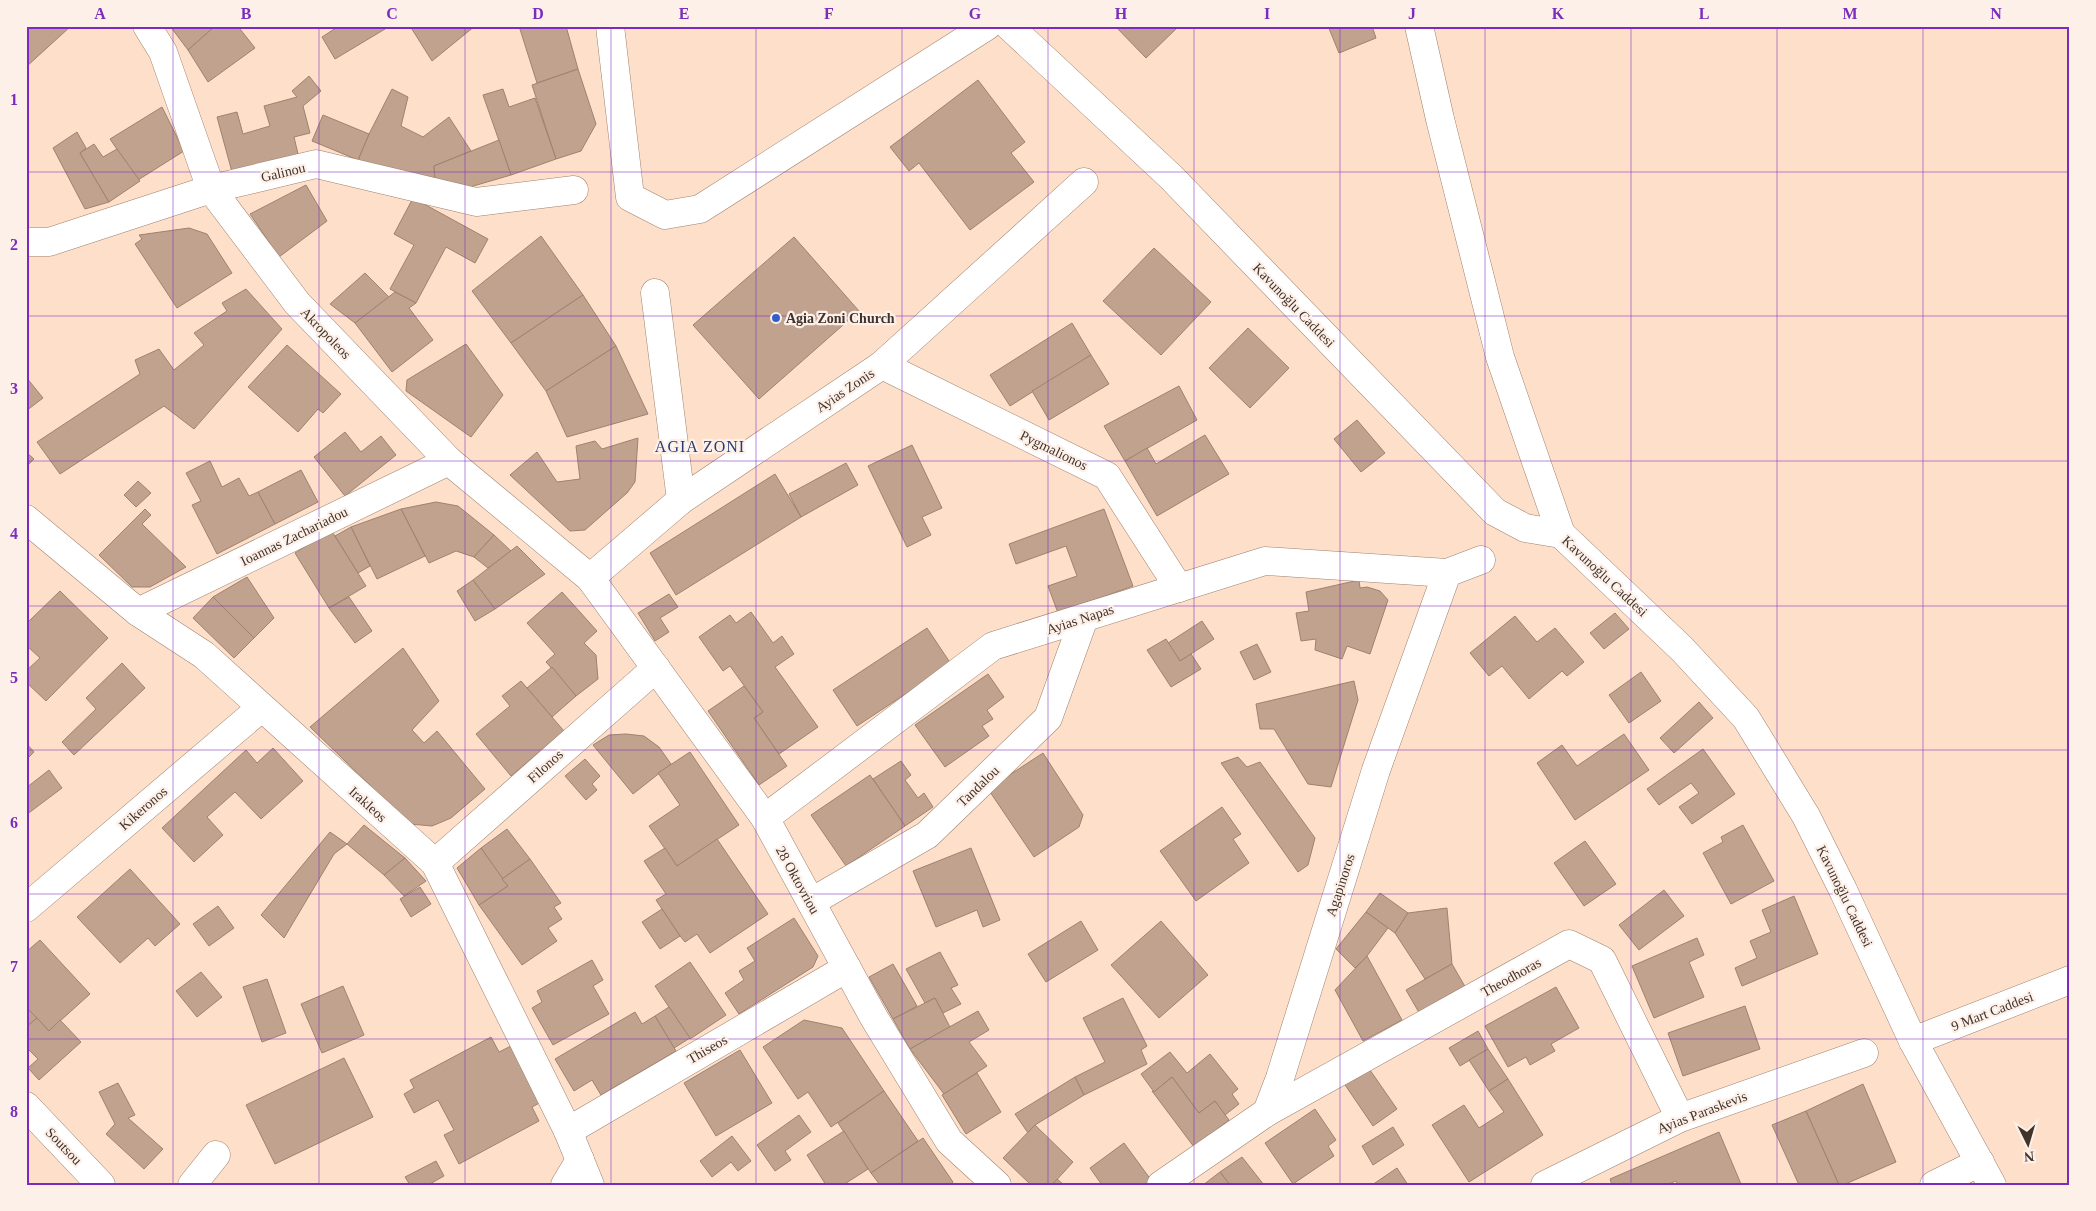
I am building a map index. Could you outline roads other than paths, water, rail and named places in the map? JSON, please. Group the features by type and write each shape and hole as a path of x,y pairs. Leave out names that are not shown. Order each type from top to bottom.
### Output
{"street":[{"name":"Akropoleos","path":"147,26 163,52 211,189 297,304 449,461 590,578"},
{"path":"610,26 630,197 665,216 700,209 987,26"},
{"name":"Kavunoğlu Caddesi","path":"1009,26 1171,177 1495,512 1525,528 1562,534 1682,649 1746,718 1806,816 1843,890 1913,1041 1986,1173"},
{"path":"1419,26 1440,119 1500,357 1562,534"},
{"name":"Galinou","path":"26,242 49,242 211,189 316,164 476,202 574,190"},
{"name":"Ayias Zonis","path":"590,578 681,500 882,365 1084,182"},
{"path":"655,293 681,500"},
{"name":"Pygmalionos","path":"882,365 1106,476 1179,588"},
{"name":"Ioannas Zachariadou","path":"138,612 449,461"},
{"name":"Irakleos","path":"26,519 138,612 204,655 435,864 568,1131 590,1185"},
{"path":"1447,573 1481,560"},
{"name":"Ayias Napas","path":"765,818 993,646 1265,561 1447,573"},
{"name":"Agapinoros","path":"1267,1112 1280,1078 1376,770 1447,573"},
{"name":"28 Oktovriou","path":"590,578 765,818 873,1016 948,1141 998,1185"},
{"name":"Tandalou","path":"810,902 927,835 1048,718 1084,618"},
{"name":"Filonos","path":"435,864 656,668"},
{"name":"Kikeronos","path":"26,908 261,708"},
{"name":"Theodhoras","path":"1267,1112 1569,944 1602,960 1680,1118"},
{"name":"Thiseos","path":"568,1131 847,968"},
{"name":"9 Mart Caddesi","path":"1913,1041 2070,980"},
{"name":"Ayias Paraskevis","path":"1545,1185 1680,1118 1864,1053"},
{"name":"Soutsou","path":"26,1106 101,1185"},
{"path":"1161,1185 1267,1112"},
{"path":"192,1185 216,1155"},
{"path":"565,1185 580,1160"},
{"path":"1934,1185 1986,1173"}],"place":[{"name":"Agia Zoni Church","path":"776,318"}],"district":[{"name":"AGIA ZONI","path":"700,446"}]}
